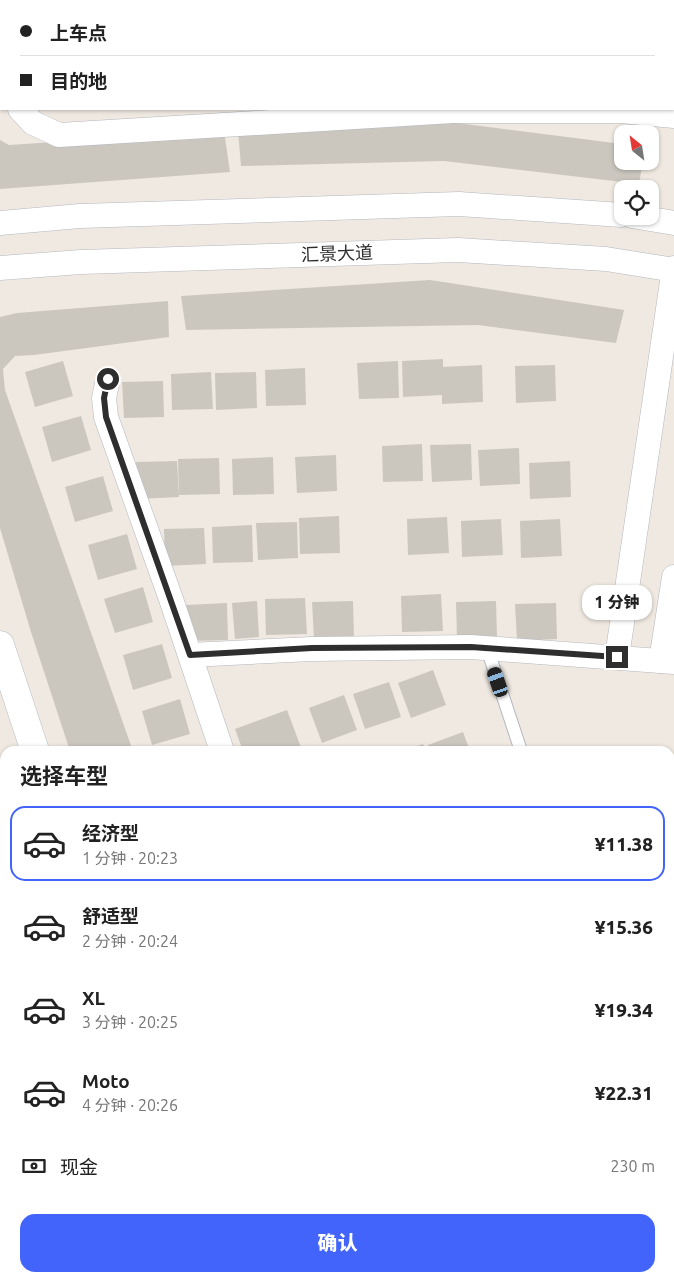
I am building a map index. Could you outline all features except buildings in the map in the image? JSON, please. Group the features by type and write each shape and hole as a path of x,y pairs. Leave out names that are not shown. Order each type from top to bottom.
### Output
{"main road":[{"path":"0,645 33,746"}],"street":[{"path":"21,110 33,123 59,136 453,112 621,111 674,116"},
{"path":"0,223 80,216 459,204 614,214"},
{"path":"659,220 674,223"},
{"name":"汇景大道","path":"0,268 101,261 458,250 606,259 674,269"},
{"path":"617,657 674,269"},
{"path":"108,379 104,398 106,417 220,746"},
{"path":"190,655 312,648 487,648 668,661 674,577"}],"lane":[{"path":"487,648 519,746"}],"route":[{"path":"108,379 104,398 106,417 172,599 190,655 312,648 471,647 617,657"}]}
